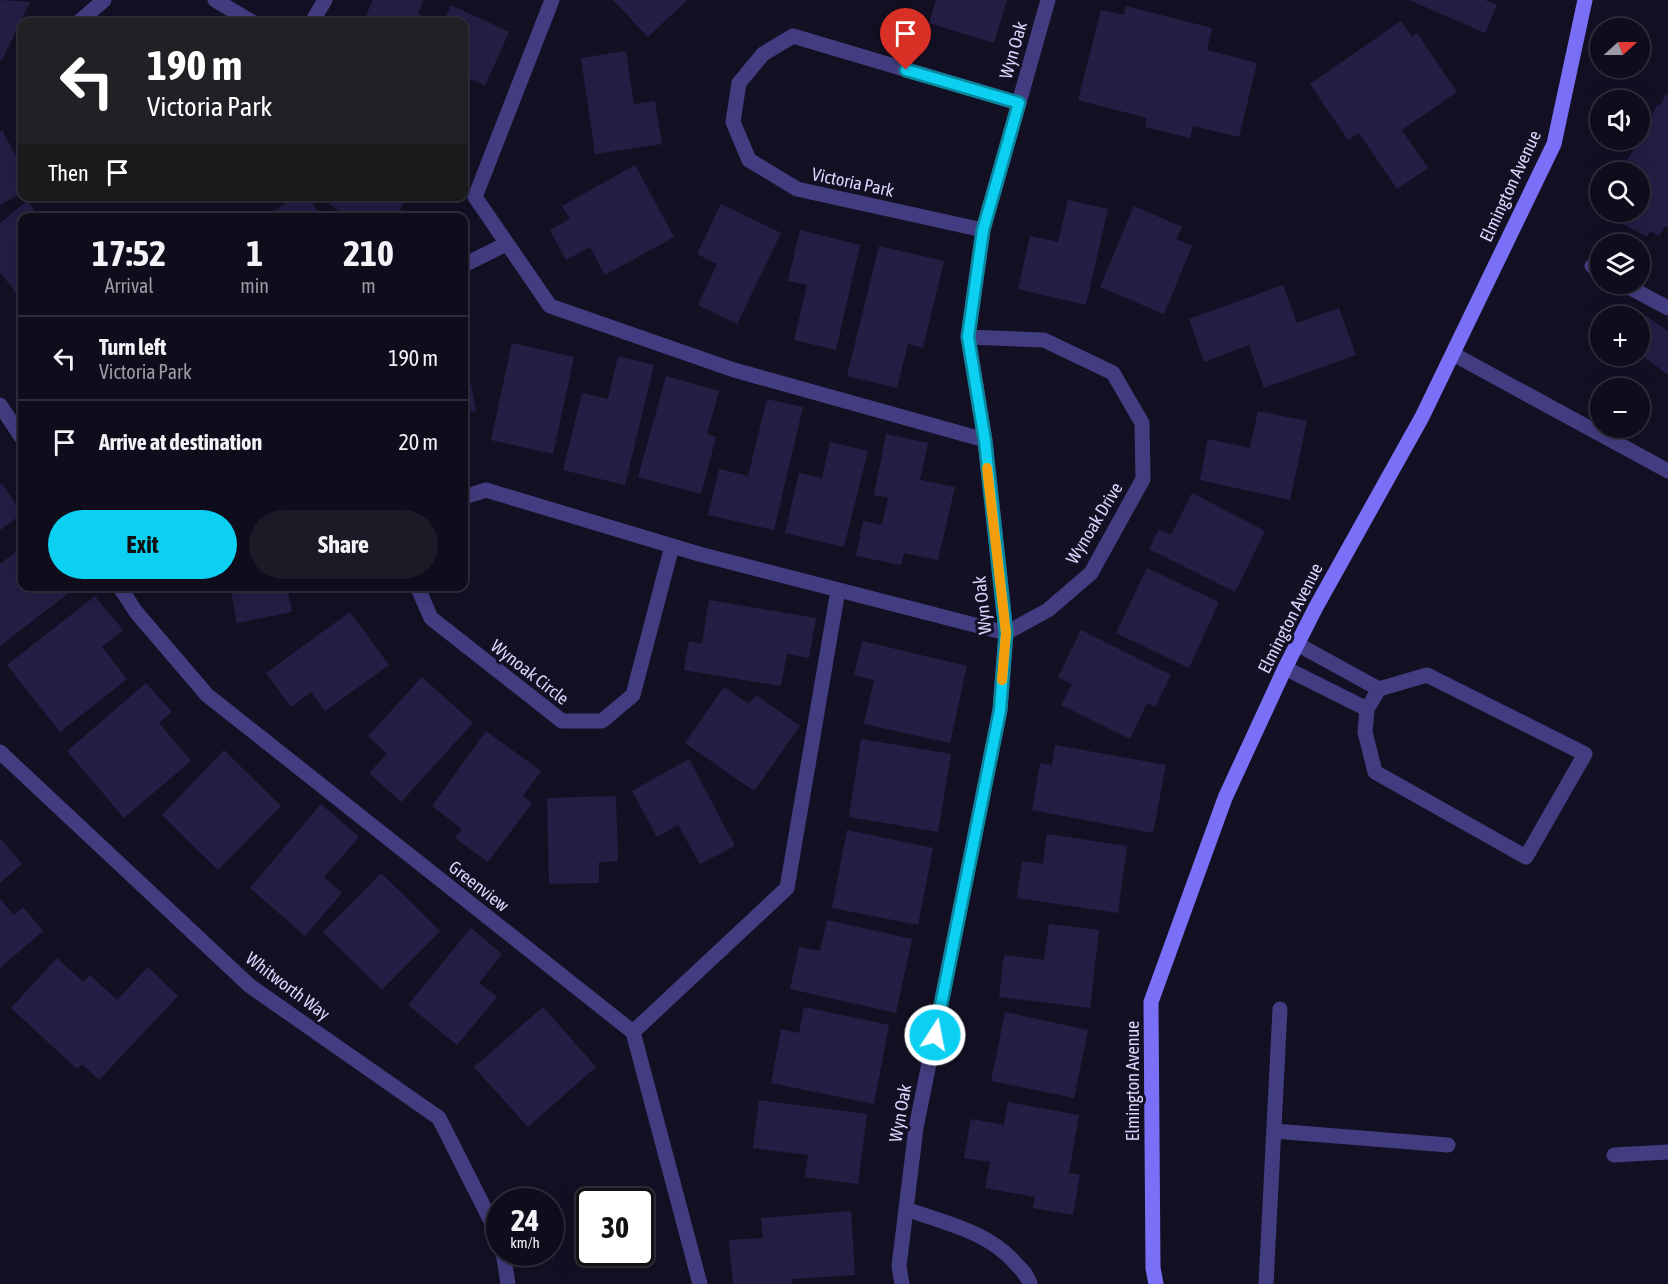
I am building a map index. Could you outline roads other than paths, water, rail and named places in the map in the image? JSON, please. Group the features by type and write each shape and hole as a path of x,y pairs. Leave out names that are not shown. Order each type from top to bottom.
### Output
{"street":[{"path":"84,18 104,0"},
{"path":"215,0 245,18"},
{"path":"314,18 325,0"},
{"path":"552,0 475,197 550,306 734,370 985,441"},
{"name":"Wyn Oak","path":"902,1284 898,1266 916,1128 1000,710 1006,633 985,441 968,337 983,230 1048,0"},
{"name":"Elmington Avenue","path":"1156,1284 1153,1268 1151,1002 1225,798 1285,668 1316,607 1422,417 1554,144 1585,0"},
{"name":"Victoria Park","path":"983,230 797,189 749,160 733,122 739,82 763,54 793,36 1019,103"},
{"path":"468,263 506,244"},
{"path":"1642,294 1668,308"},
{"name":"Wynoak Drive","path":"968,337 1044,340 1113,373 1142,423 1143,479 1091,573 1048,610 1006,633"},
{"path":"1453,354 1668,471"},
{"path":"0,405 18,432"},
{"path":"468,496 486,490 672,546 1006,633"},
{"name":"Wynoak Circle","path":"419,591 431,618 562,722 602,721 633,695 672,546"},
{"path":"700,1284 633,1032 787,888 838,590"},
{"name":"Greenview","path":"122,591 136,612 207,695 633,1032"},
{"path":"1298,644 1380,689"},
{"path":"1285,668 1367,709"},
{"path":"1427,675 1586,754 1526,858 1375,772 1365,732 1367,709 1380,689 1427,675"},
{"name":"Whitworth Way","path":"0,752 250,986 439,1118 486,1211"},
{"path":"1266,1284 1280,1009"},
{"path":"1274,1131 1448,1145"},
{"path":"1614,1155 1668,1152"},
{"path":"906,1209 980,1235 1008,1254 1029,1278 1030,1284"},
{"path":"505,1266 508,1284"}]}
